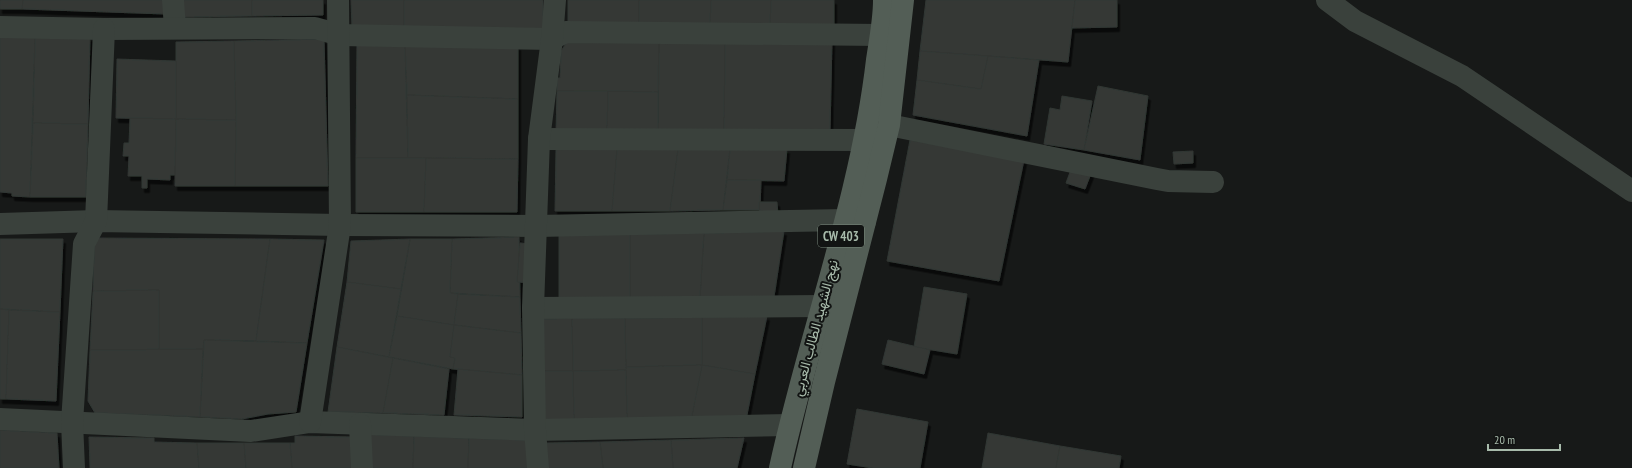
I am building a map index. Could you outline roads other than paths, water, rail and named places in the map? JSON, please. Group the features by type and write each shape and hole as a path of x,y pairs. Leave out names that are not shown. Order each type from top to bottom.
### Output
{"main road":[{"name":"نهج الشهيد الطالب العربي","path":"804,468 824,382 855,221 856,182 874,90 884,0"},
{"name":"نهج الشهيد الطالب العربي","path":"780,468 789,425 821,306 855,221 889,125 903,0"}],"street":[{"path":"173,0 175,28"},
{"path":"310,422 340,225 340,35 338,0"},
{"path":"538,468 535,430 533,308 539,139 544,90 552,39 555,0"},
{"path":"1327,0 1355,21 1462,76 1632,191"},
{"path":"0,27 315,28 340,35 552,39 566,32 880,35"},
{"path":"74,468 72,422 84,244 96,221 104,28"},
{"path":"889,125 1168,181 1213,182"},
{"path":"539,139 865,140"},
{"path":"0,224 96,221 340,225 537,226 855,221"},
{"path":"533,308 821,306"},
{"path":"0,419 251,431 310,422 535,430 789,425"},
{"path":"360,424 362,468"}]}
